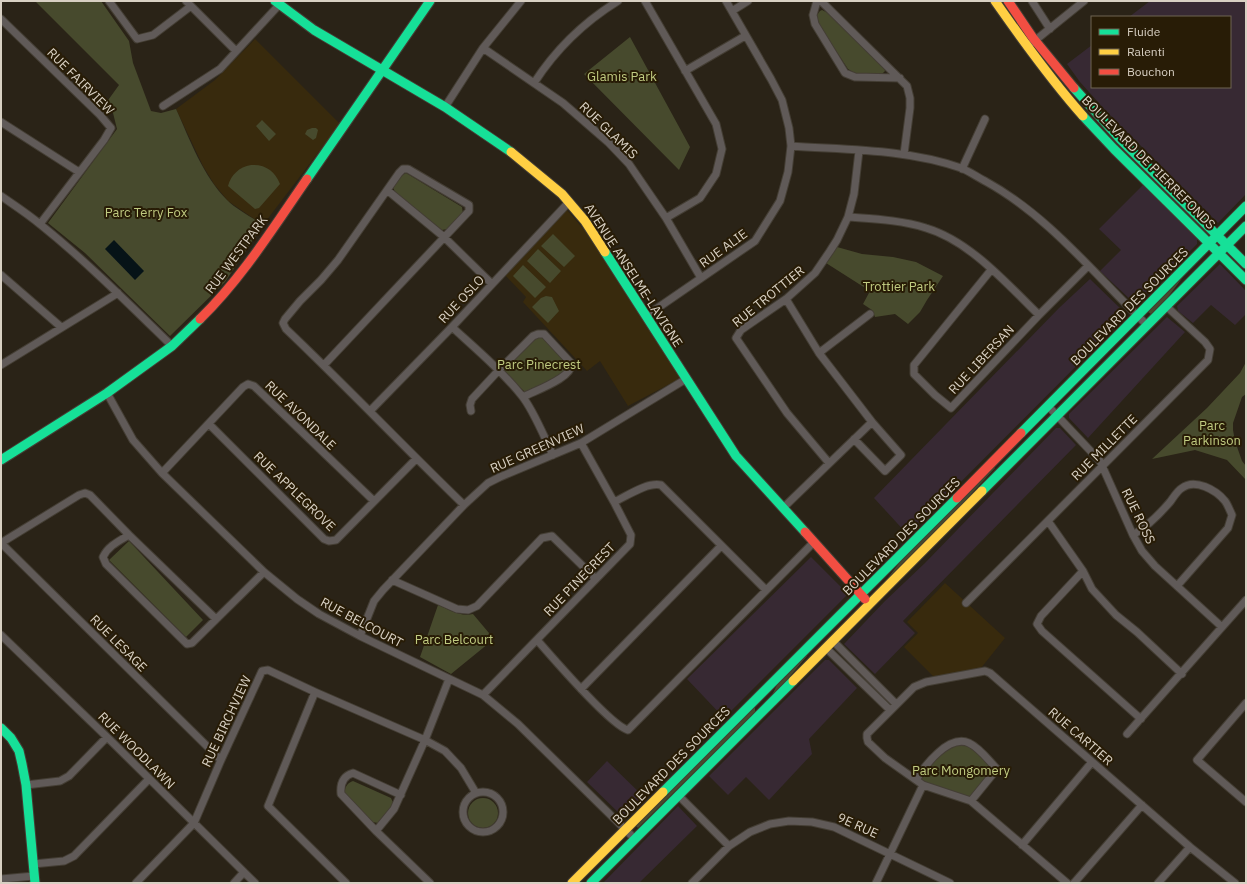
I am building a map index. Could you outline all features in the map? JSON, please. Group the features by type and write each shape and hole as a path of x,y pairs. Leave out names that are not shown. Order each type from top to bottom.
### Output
{"main road":[{"name":"RUE WESTPARK","path":"1,460 107,393 172,346 220,299 250,262 430,1"},
{"name":"BOULEVARD DE PIERREFONDS","path":"995,1 1027,47 1056,84 1095,128 1210,242 1246,280"},
{"name":"BOULEVARD DE PIERREFONDS","path":"1008,1 1035,41 1096,115 1246,264"},
{"name":"AVENUE ANSELME-LAVIGNE","path":"277,3 314,30 445,107 514,154 562,194 585,221 736,456 870,604"},
{"name":"BOULEVARD DES SOURCES","path":"572,883 1246,206"},
{"name":"BOULEVARD DES SOURCES","path":"591,883 760,713 830,645 1246,226"},
{"path":"760,713 759,706 771,692 774,680"},
{"path":"1,728 11,738 19,751 26,785 35,880"}],"street":[{"path":"109,1 137,39 153,35 188,4 236,51"},
{"path":"445,107 483,48 521,1"},
{"path":"534,83 557,52 578,31 618,1"},
{"path":"645,1 716,124 722,149 716,174 700,198 666,218"},
{"name":"RUE ALIE","path":"646,316 755,241 780,200 788,172 791,146 789,128 780,95 726,1"},
{"path":"732,10 748,1"},
{"path":"817,1 813,15 815,24 845,73 855,77 900,78"},
{"path":"821,1 907,86 910,98 910,108 904,154"},
{"path":"1032,1 1050,29"},
{"path":"1027,47 1084,1"},
{"path":"164,106 220,69 277,3"},
{"name":"RUE FAIRVIEW","path":"1,19 100,115 111,128 104,140 40,224"},
{"path":"685,71 746,36"},
{"name":"RUE GLAMIS","path":"483,48 563,103 608,142 629,164 666,218 701,278"},
{"path":"962,169 985,119"},
{"path":"1,122 79,172"},
{"path":"791,146 904,154 934,160 962,169 994,186 1026,207 1053,230 1147,325"},
{"name":"RUE TROTTIER","path":"829,463 787,413 736,338 741,330 786,299 815,273 837,240 848,217 854,194 859,151"},
{"path":"324,365 469,211 469,205 408,169 403,169 338,260 322,280 285,318 284,323 286,329 464,505"},
{"path":"387,190 444,237 492,284"},
{"path":"1,196 40,224 118,293 172,346"},
{"name":"RUE OSLO","path":"370,411 452,327 569,202"},
{"path":"848,217 898,221 941,233 973,254 1039,315"},
{"name":"RUE LIBERSAN","path":"991,270 914,365 914,374 935,395 951,408 1039,315 1088,266"},
{"path":"1,275 61,327"},
{"path":"1,365 118,293"},
{"path":"786,299 819,353 872,422 901,455 885,471 854,439"},
{"name":"RUE MILLETTE","path":"966,603 1208,360 1210,349 1205,342 1166,306"},
{"path":"819,353 870,314"},
{"path":"452,327 498,370 523,397 553,455"},
{"path":"471,411 470,405 472,399 498,370 533,336 544,334 571,364 571,371 564,377 523,397"},
{"name":"RUE GREENVIEW","path":"360,636 374,601 392,580 464,505 488,483 581,443 686,379"},
{"name":"RUE AVONDALE","path":"162,473 243,387 248,384 254,386 374,501"},
{"name":"RUE BELCOURT","path":"107,393 133,440 162,473 264,572 297,599 319,614 360,636 483,695 518,724 635,839"},
{"name":"RUE ROSS","path":"1048,406 1098,458 1133,535 1142,551 1155,566 1222,627"},
{"path":"783,508 872,422"},
{"name":"RUE APPLEGROVE","path":"209,424 324,539 329,541 336,540 416,459"},
{"name":"RUE PINECREST","path":"483,695 630,544 631,536 581,443"},
{"path":"1133,535 1145,528 1155,519 1181,488 1190,484 1203,485 1216,493 1226,502 1232,515 1228,528 1177,586"},
{"path":"614,502 648,485 661,485 766,590"},
{"path":"1,543 79,495 84,493 90,494 216,619"},
{"path":"1048,521 1083,571 1092,589 1116,615 1137,632 1182,674"},
{"path":"129,534 105,552 103,557 106,564 187,644 192,643 264,572"},
{"path":"392,580 457,609 468,610 477,606 542,538 552,536 596,579"},
{"path":"537,640 581,689 616,722 628,730 644,716 814,542"},
{"name":"RUE LESAGE","path":"1,543 220,760"},
{"path":"581,689 721,546"},
{"path":"1083,571 1041,616 1037,624 1042,632 1141,719"},
{"path":"1127,734 1182,674 1246,600"},
{"name":"RUE WOODLAWN","path":"1,635 255,883"},
{"path":"830,645 896,704"},
{"path":"830,645 890,710"},
{"name":"RUE BIRCHVIEW","path":"136,883 194,823 220,760 262,671 268,670 425,740 445,751 461,768 476,793"},
{"name":"RUE CARTIER","path":"916,780 885,758 868,742 867,734 914,687 926,682 985,671 1234,883"},
{"path":"376,831 394,809 401,795 449,679"},
{"path":"315,692 268,806 346,883"},
{"path":"1246,703 1197,760 1246,802"},
{"path":"26,785 60,781 69,776 107,737"},
{"path":"971,801 997,769 978,750 968,743 955,742 950,744 933,759 916,780 923,785 971,801 1067,883"},
{"path":"1022,845 1092,762"},
{"path":"401,795 353,773 348,775 342,781 341,794 376,831 430,883"},
{"path":"33,864 64,861 74,856 144,785 148,779"},
{"path":"876,883 889,853 923,785"},
{"path":"489,792 495,795 502,806 502,819 495,829 489,832 482,833 475,831 464,822 462,815 465,801 476,793 489,792"},
{"path":"678,795 729,846"},
{"path":"1074,883 1142,805"},
{"name":"9E RUE","path":"692,883 729,846 750,832 770,824 789,821 812,822 834,826 950,883"},
{"path":"1158,883 1190,847"},
{"path":"234,883 244,872"},
{"path":"1,879 35,880"}],"shaded area":[{"path":"1150,1 1246,1 1246,194 1218,223 1106,111 1080,82 1067,64 1091,46 1091,88 1231,88 1231,16 1130,16"},
{"path":"255,39 340,124 263,225 228,201 214,184 203,166 176,109 215,80"},
{"path":"1143,185 1197,239 1197,244 1140,301 1133,302 1100,271 1121,250 1099,229"},
{"path":"567,210 586,232 681,378 628,406 600,361 587,371 523,302 526,297 505,275"},
{"path":"114,240 144,271 135,280 105,249"},
{"path":"1220,264 1246,291 1246,314 1235,325 1211,305 1193,323 1178,311 1177,306"},
{"path":"1090,279 1124,312 1124,318 908,535 874,498 1059,308"},
{"path":"1167,317 1185,332 1088,438 1069,418 1069,414"},
{"path":"1056,428 1060,428 1076,445 903,621 915,633 875,674 844,644"},
{"path":"811,557 848,594 724,718 687,679"},
{"path":"945,583 1005,638 977,673 938,681 904,647 918,633 907,622"},
{"path":"825,660 829,660 857,688 809,739 812,754 769,800 746,777 728,795 709,776"},
{"path":"607,761 644,797 623,817 587,782"},
{"path":"678,806 697,826 639,883 603,883"}],"green space":[{"name":"Parc Terry Fox","path":"35,1 101,1 129,41 133,63 151,111 161,113 176,109 204,169 218,190 235,207 263,225 225,282 170,336 85,253 48,223 117,129 113,113 106,103 119,85"},
{"path":"822,10 828,13 884,68 885,71 881,75 856,74 848,69 818,23 817,15"},
{"name":"Glamis Park","path":"630,37 690,147 679,170 584,74"},
{"path":"262,120 276,134 269,141 256,126"},
{"path":"316,128 318,130 316,138 313,140 305,134 307,130"},
{"path":"251,165 269,169 278,179 280,184 259,208 255,209 228,186 231,178 236,172"},
{"path":"406,173 462,207 463,214 447,229 442,230 396,193 393,188 395,182"},
{"path":"553,234 575,256 564,267 541,246"},
{"name":"Trottier Park","path":"837,247 862,254 893,257 916,262 943,276 920,312 908,324 895,314 875,317 872,310 863,304 870,291 826,263"},
{"path":"538,249 561,271 550,283 527,261"},
{"path":"523,265 546,287 535,298 513,276"},
{"path":"1183,277 1168,297 1151,314 1148,312"},
{"path":"546,296 552,297 559,311 548,323 532,307 541,298"},
{"name":"Parc Pinecrest","path":"539,336 543,337 569,365 561,375 526,393 503,371 533,339"},
{"name":"Parc Parkinson","path":"1246,362 1246,394 1242,397 1233,423 1233,430 1242,461 1246,466 1246,480 1227,460 1195,450 1152,459 1207,408 1240,373"},
{"path":"994,467 995,468 963,503 887,579 900,562"},
{"path":"129,541 203,620 186,637 109,560"},
{"name":"Parc Belcourt","path":"438,605 459,614 473,614 494,639 451,674 420,657"},
{"path":"806,655 807,656 786,681 772,695 777,685"},
{"path":"755,707 755,712 638,828 636,826"},
{"name":"Parc Mongomery","path":"966,742 996,767 971,801 916,780 943,750"},
{"path":"353,781 391,798 394,805 380,822 372,822 345,794 346,786"},
{"path":"483,798 489,799 497,807 497,819 489,827 483,828 477,827 469,819 468,813 469,807 477,799"}],"traffic: fast":[{"path":"275,1 314,30 445,107 511,152"},
{"path":"307,179 430,1"},
{"path":"1074,88 1120,139 1246,264"},
{"path":"1083,116 1114,149 1246,280"},
{"path":"1021,433 1246,206"},
{"path":"982,491 1246,226"},
{"path":"605,252 736,456 805,532"},
{"path":"1,460 107,393 172,346 200,319"},
{"path":"663,792 957,498"},
{"path":"591,883 793,681"},
{"path":"1,728 11,738 19,751 22,764 26,785 35,883"}],"traffic: slow":[{"path":"995,1 1038,60 1083,116"},
{"path":"511,152 562,194 585,221 605,252"},
{"path":"793,681 982,491"},
{"path":"572,883 663,792"}],"traffic: jam":[{"path":"1008,1 1033,38 1074,88"},
{"path":"200,319 230,287 243,270 307,179"},
{"path":"957,498 1021,433"},
{"path":"805,532 865,599"}]}
